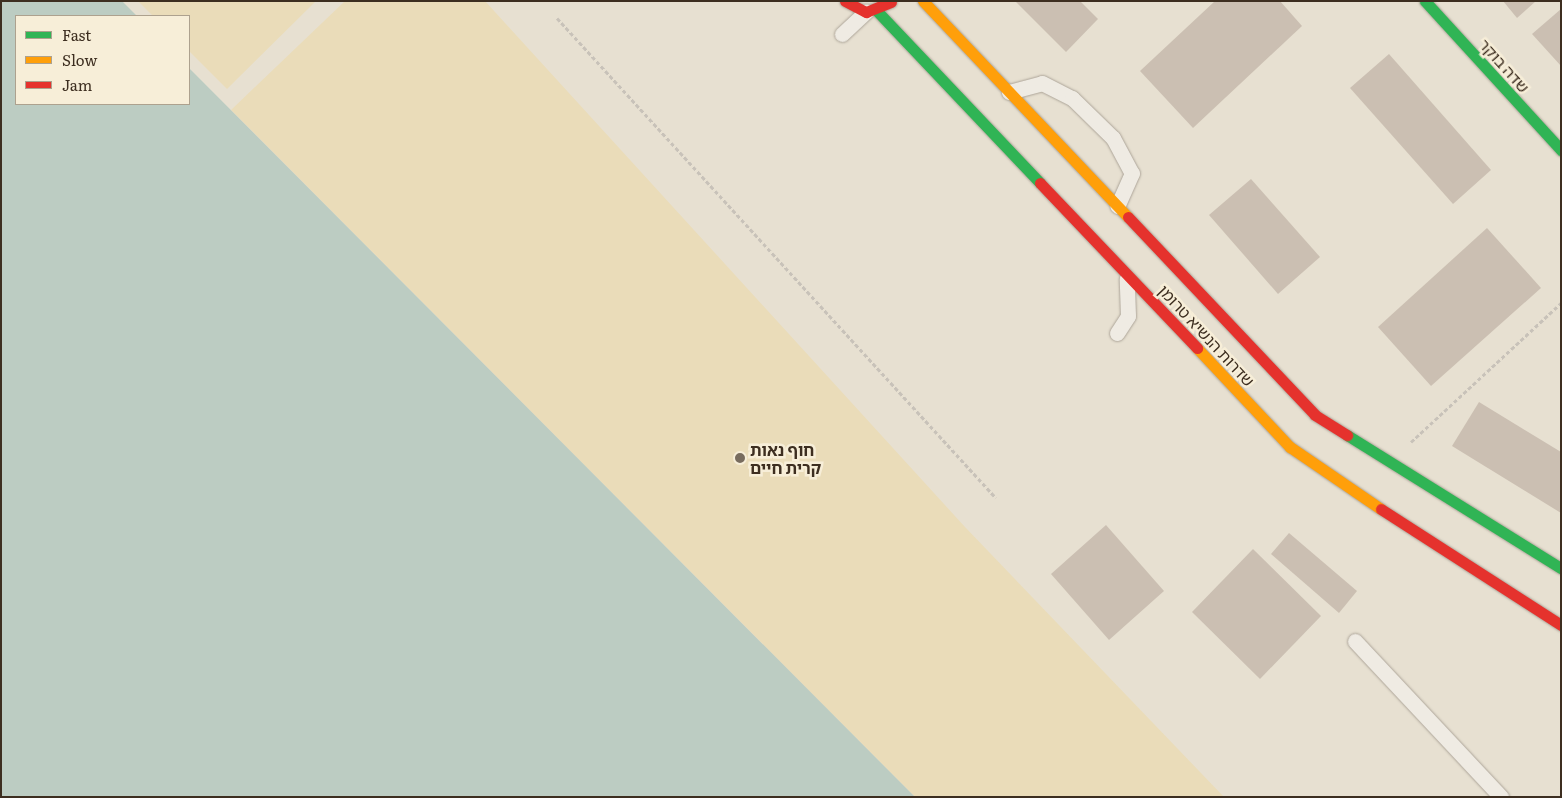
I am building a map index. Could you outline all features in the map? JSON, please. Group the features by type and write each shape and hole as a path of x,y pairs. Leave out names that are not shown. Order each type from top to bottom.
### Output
{"street":[{"name":"שדרות הנשיא טרומן","path":"845,1 872,11 1125,271 1290,447 1474,572 1561,625"},
{"path":"872,11 892,1"},
{"name":"שדרות הנשיא טרומן","path":"922,1 1315,415 1561,568"},
{"name":"שדה בוקר","path":"1424,1 1561,150"}],"lane":[{"path":"842,34 872,11"},
{"path":"1009,92 1042,84 1072,98 1113,138 1132,173 1117,206"},
{"path":"1117,333 1131,299 1125,271"},
{"path":"1356,642 1501,797"}],"path":[{"path":"557,18 996,498"},
{"path":"1389,462 1561,303"}],"sand":[{"path":"138,1 316,1 227,89 190,52 190,15 152,15"},
{"name":"חוף נאות קרית חיים","path":"345,1 485,1 965,527 1224,797 915,797 231,110"}],"shaded area":[{"path":"1,1 122,1 136,15 15,15 15,105 190,105 190,69 915,797 1,797"}],"building":[{"path":"1015,1 1080,1 1098,19 1066,52"},
{"path":"1215,1 1280,1 1302,26 1193,128 1140,71"},
{"path":"1503,1 1536,1 1517,18"},
{"path":"1561,9 1561,66 1532,34"},
{"path":"1389,54 1491,170 1453,204 1350,88"},
{"path":"1251,179 1320,257 1278,294 1209,215"},
{"path":"1487,228 1541,288 1431,386 1378,327"},
{"path":"1479,402 1561,452 1561,513 1452,446"},
{"path":"1106,525 1164,591 1109,640 1051,574"},
{"path":"1289,533 1357,591 1339,613 1271,554"},
{"path":"1253,549 1321,616 1260,679 1192,612"}],"traffic: fast":[{"path":"1425,1 1561,150"},
{"path":"877,11 1040,183"},
{"path":"1347,435 1561,568"}],"traffic: slow":[{"path":"923,1 1128,217"},
{"path":"1197,348 1290,447 1381,509"}],"traffic: jam":[{"path":"845,1 866,12 891,2"},
{"path":"1040,183 1197,348"},
{"path":"1128,217 1315,415 1347,435"},
{"path":"1381,509 1561,625"}],"place":[{"name":"חוף נאות קרית חיים","path":"740,458"}]}
